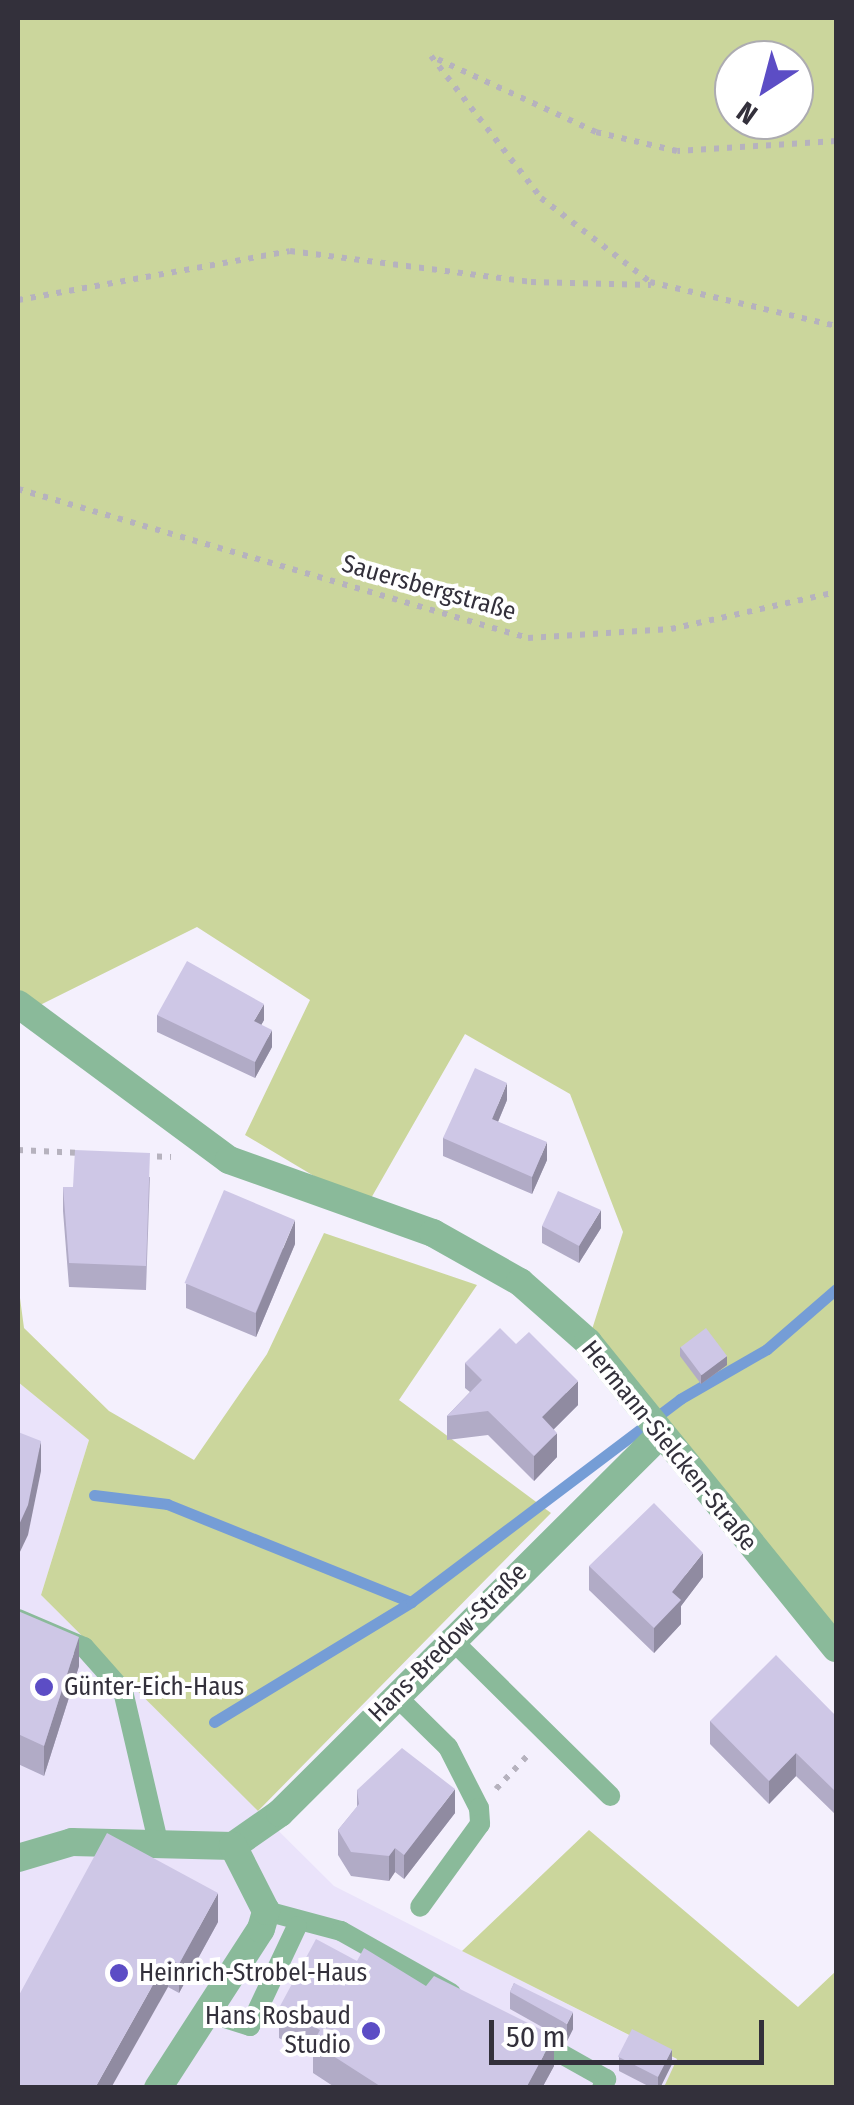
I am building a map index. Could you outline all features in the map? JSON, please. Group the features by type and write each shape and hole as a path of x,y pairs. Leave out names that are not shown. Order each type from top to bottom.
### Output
{"street":[{"name":"Hermann-Sielcken-Straße","path":"18,1004 229,1160 432,1234 520,1282 588,1342 836,1648"},
{"name":"Hans-Bredow-Straße","path":"233,1846 280,1812 652,1424"},
{"path":"18,1858 72,1842 158,1841 233,1846 266,1911 209,2012 158,2088"}],"lane":[{"path":"18,1619 84,1647 123,1691 158,1841"},
{"path":"450,1638 610,1796"},
{"path":"394,1695 448,1747 479,1808 480,1824 420,1906"},
{"path":"266,1911 297,1926 341,1931 468,2002"},
{"path":"209,2012 250,2026 297,1926"},
{"path":"503,2022 606,2079 602,2088"}],"path":[{"path":"836,141 676,151 596,132 431,56 541,198 650,282 702,288 783,319 836,326"},
{"path":"18,300 290,250 531,282 702,288"},
{"name":"Sauersbergstraße","path":"18,489 528,638 671,629 836,592"},
{"path":"18,1150 94,1154"},
{"path":"133,1155 229,1160"},
{"path":"497,1788 514,1770"}],"shaded area":[{"path":"18,1382 89,1440 41,1595 334,1886 678,2060 664,2087 18,2087"}],"green space":[{"path":"18,18 836,18 836,1648 588,1342 623,1232 570,1094 465,1034 366,1207 245,1135 310,1000 197,927 28,1011 18,1004"},
{"path":"324,1233 477,1285 399,1400 551,1513 258,1811 41,1595 89,1440 18,1382 18,1283 24,1328 109,1411 194,1460 267,1354"},
{"path":"589,1830 798,2007 836,1971 836,2087 664,2087 677,2059 462,1951"}],"building":[{"path":"187,961 264,1004 254,1021 272,1030 255,1062 157,1015"},
{"path":"475,1068 507,1083 492,1119 547,1142 532,1177 443,1138"},
{"path":"75,1150 150,1153 146,1266 69,1263 63,1187 73,1187"},
{"path":"224,1190 295,1220 255,1313 185,1283"},
{"path":"558,1191 601,1210 579,1246 542,1226"},
{"path":"500,1328 516,1344 529,1332 578,1381 542,1417 557,1433 534,1456 488,1411 447,1416 482,1380 465,1363"},
{"path":"706,1328 727,1356 702,1375 680,1347"},
{"path":"18,1432 41,1441 28,1505 18,1527"},
{"path":"654,1503 703,1553 672,1592 681,1600 654,1628 589,1566"},
{"name":"Günter-Eich-Haus","path":"18,1611 79,1637 44,1746 18,1734"},
{"path":"776,1655 836,1716 836,1792 796,1753 769,1781 710,1721"},
{"path":"402,1748 455,1789 404,1855 395,1848 389,1856 351,1852 338,1830 359,1804 357,1790"},
{"name":"Heinrich-Strobel-Haus","path":"107,1833 218,1893 179,1964 168,1958 95,2088 18,2088 18,1997"},
{"path":"316,1939 357,1961 364,1948 426,1986 434,1976 554,2036 526,2088 383,2088 313,2043 320,2030 279,2008"},
{"path":"514,1983 573,2012 567,2024 510,1992"},
{"path":"632,2029 672,2049 658,2077 618,2057"}],"waterway":[{"path":"214,1722 411,1602 680,1399 767,1349 836,1289"},
{"path":"94,1495 167,1504 411,1602"}],"place":[{"name":"Günter-Eich-Haus","path":"44,1687"},
{"name":"Heinrich-Strobel-Haus","path":"119,1973"},
{"name":"Hans Rosbaud Studio","path":"371,2031"}]}
